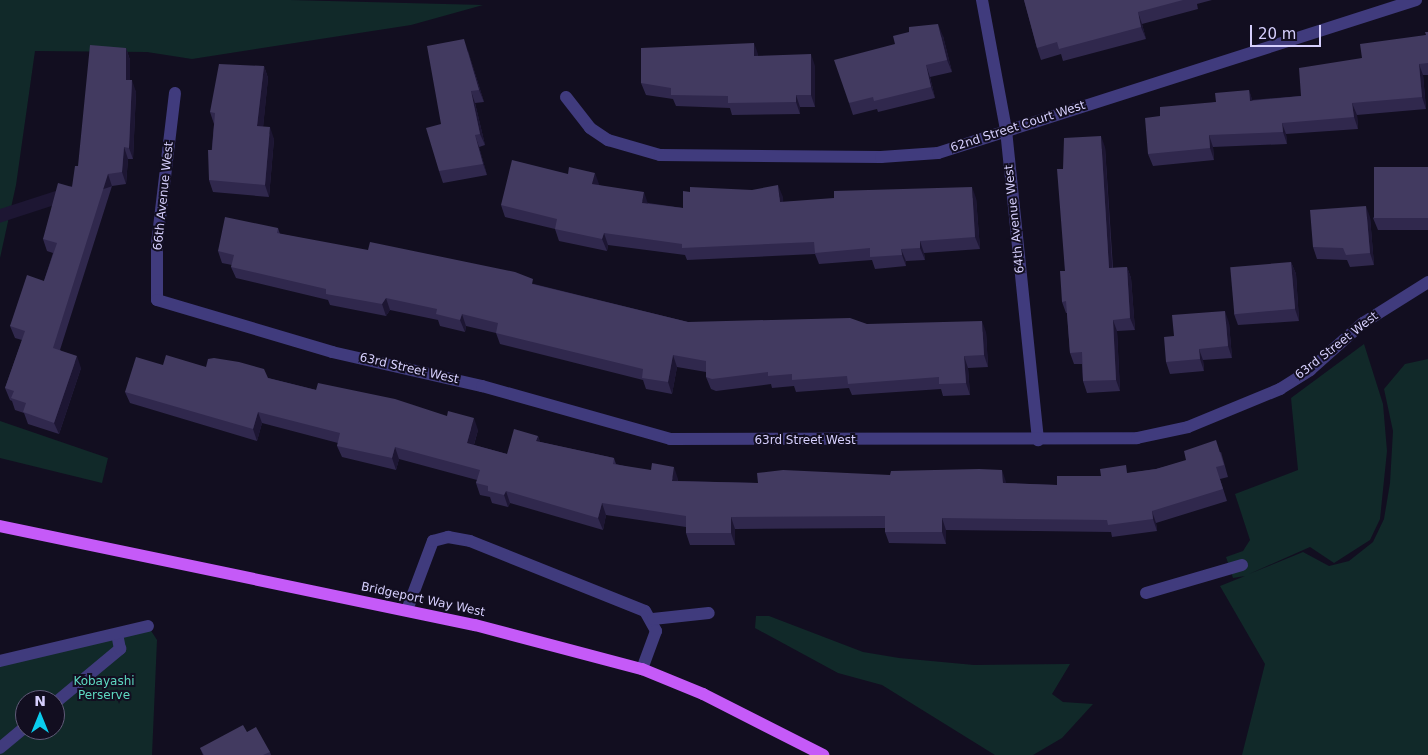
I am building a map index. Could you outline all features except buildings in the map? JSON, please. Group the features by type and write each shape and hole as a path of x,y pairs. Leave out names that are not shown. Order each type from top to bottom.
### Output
{"main road":[{"name":"Bridgeport Way West","path":"0,526 407,610 642,669 704,694 823,755"}],"street":[{"name":"64th Avenue West","path":"982,0 1006,130 1038,440"},
{"name":"62nd Street Court West","path":"566,97 590,128 608,140 670,156 910,155 946,151 1006,130 1416,0"},
{"name":"66th Avenue West","path":"157,300 157,245 175,93"},
{"name":"63rd Street West","path":"157,300 332,352 474,384 670,439 1038,440 1137,438 1188,427 1235,409 1310,370 1363,323 1428,282"},
{"path":"407,610 426,552 433,541 448,537 638,606 653,619 656,631 642,669"},
{"path":"1146,593 1242,565"},
{"path":"653,619 709,613"},
{"path":"0,661 148,626"},
{"path":"65,695 120,649 117,634"},
{"path":"0,748 15,735"}],"green space":[{"path":"0,0 290,0 483,5 411,25 192,59 147,52 35,51 16,185 0,258"},
{"path":"1364,344 1383,404 1387,451 1380,519 1370,540 1334,563 1310,547 1249,574 1303,552 1329,566 1349,561 1373,542 1384,519 1390,483 1393,431 1384,389 1405,364 1428,359 1428,755 1242,755 1265,664 1220,586 1245,576 1233,578 1226,557 1243,551 1250,540 1235,494 1298,470 1291,398"},
{"path":"0,421 108,458 102,483 0,458"},
{"path":"756,616 769,616 863,652 899,658 974,665 1070,664 1052,694 1063,702 1093,704 1062,738 1033,755 995,755 882,685 838,673 755,628"},
{"name":"Kobayashi Perserve","path":"148,626 157,640 152,755 0,755 0,661"}]}
